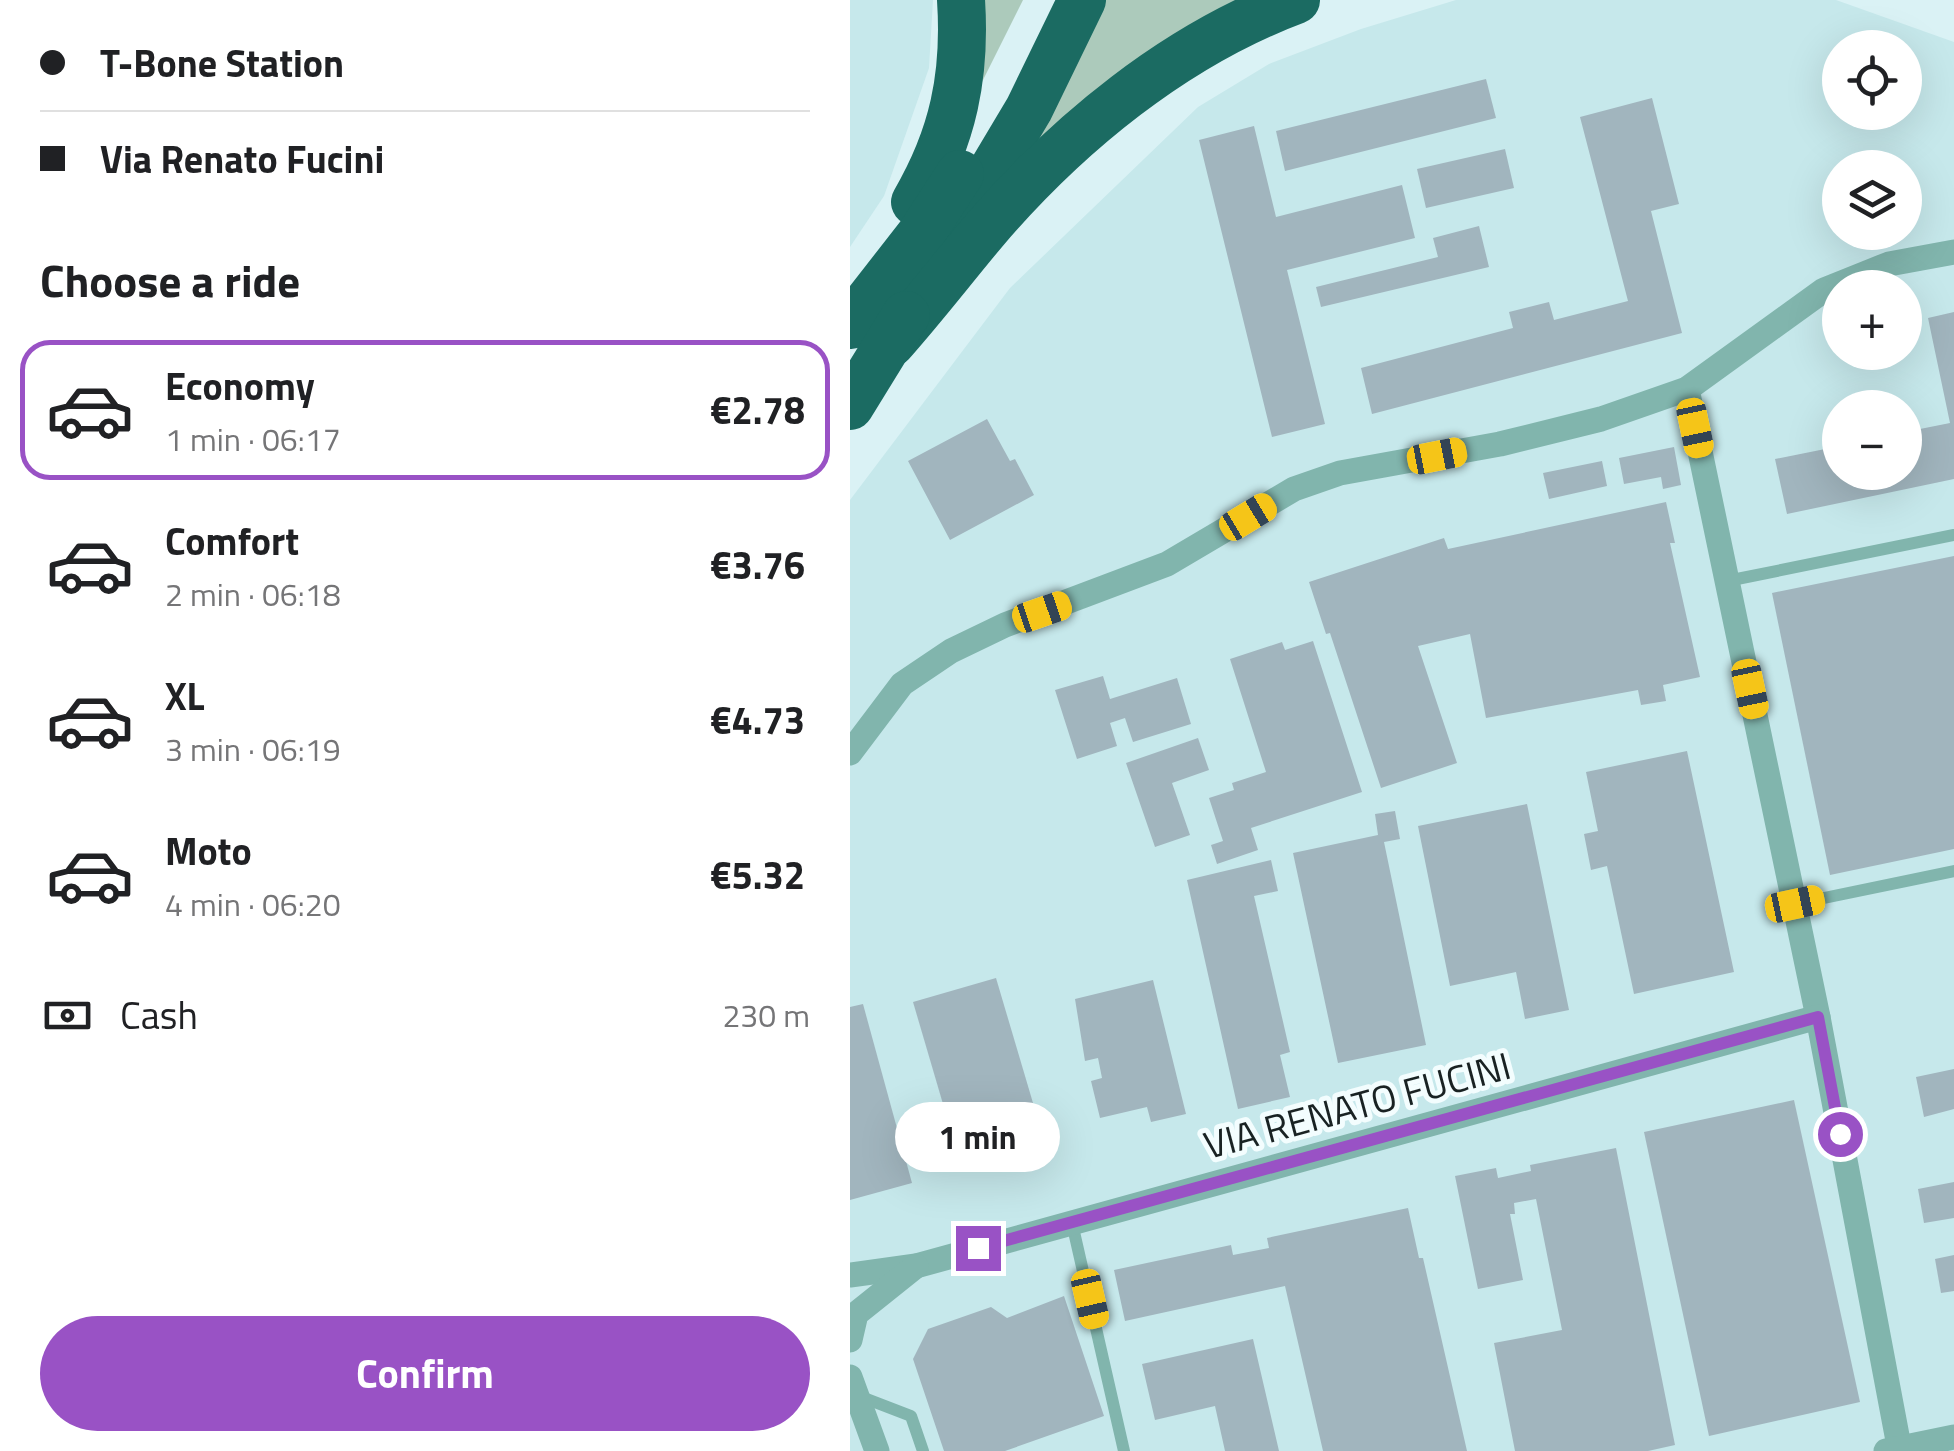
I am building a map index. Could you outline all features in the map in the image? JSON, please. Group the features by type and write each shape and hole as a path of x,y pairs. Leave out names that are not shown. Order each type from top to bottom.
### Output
{"highway":[{"path":"850,312 930,176 947,138 962,45 961,0"},
{"path":"850,406 870,334 921,234 998,104 1046,0"},
{"path":"870,334 925,278 986,185 1029,109 1082,0"},
{"path":"870,334 983,232 1071,141 1171,66 1242,25 1296,0"}],"street":[{"path":"850,753 902,684 951,651 1005,625 1167,564 1294,489 1340,472 1500,444 1602,419 1687,389 1824,290 1888,264 1954,252"},
{"path":"1687,389 1818,1017 1892,1449 1954,1437"},
{"name":"VIA RENATO FUCINI","path":"916,1266 1818,1017"},
{"path":"850,1275 916,1266"},
{"path":"850,1340 853,1314 916,1266"},
{"path":"853,1387 878,1451"}],"lane":[{"path":"1727,582 1954,536"},
{"path":"1795,904 1954,871"},
{"path":"1072,1222 1124,1451"},
{"path":"853,1387 910,1416 923,1451"}],"shaded area":[{"path":"850,0 933,0 929,68 884,196 850,247"},
{"path":"1456,0 1836,0 1920,30 1822,30 1822,130 1922,130 1922,31 1954,42 1954,1451 850,1451 850,500 1010,288 1198,107 1269,64 1361,29"}],"green space":[{"path":"980,0 1023,0 980,86"},
{"path":"1098,0 1248,0 1037,142"}],"building":[{"path":"1486,79 1496,118 1285,171 1276,131"},
{"path":"1652,98 1679,204 1651,211 1682,333 1372,414 1361,368 1513,328 1509,312 1549,302 1554,320 1628,301 1580,117"},
{"path":"1254,126 1276,217 1402,185 1415,238 1287,270 1325,424 1272,437 1199,140"},
{"path":"1505,149 1514,188 1426,208 1417,169"},
{"path":"1479,226 1489,267 1321,307 1316,287 1438,257 1433,238"},
{"path":"1954,312 1954,479 1922,486 1922,429 1950,423 1928,318"},
{"path":"987,419 1034,495 950,540 908,461"},
{"path":"1674,447 1681,485 1663,489 1661,477 1624,484 1619,458"},
{"path":"1822,450 1822,490 1902,490 1787,514 1775,459"},
{"path":"1602,461 1607,486 1549,499 1543,473"},
{"path":"1666,502 1675,543 1670,543 1700,677 1663,685 1666,701 1641,705 1638,690 1486,718 1470,634 1418,646 1457,763 1381,788 1309,582 1444,538 1448,549"},
{"path":"1954,556 1954,849 1830,875 1772,593"},
{"path":"1313,641 1362,792 1251,828 1258,850 1217,864 1211,845 1223,841 1209,798 1234,790 1232,783 1266,772 1230,659 1282,642 1285,650"},
{"path":"1103,676 1110,699 1177,678 1191,724 1133,742 1125,718 1110,723 1117,746 1077,759 1055,690"},
{"path":"1198,738 1209,770 1172,783 1190,835 1155,847 1126,763"},
{"path":"1687,751 1734,972 1634,994 1607,866 1591,870 1584,834 1598,831 1586,772"},
{"path":"1527,804 1569,1010 1525,1019 1516,972 1450,986 1418,826"},
{"path":"1395,811 1400,839 1384,842 1426,1045 1338,1063 1293,853 1378,835 1375,814"},
{"path":"1271,860 1278,891 1254,896 1290,1052 1280,1055 1290,1097 1238,1109 1187,880"},
{"path":"996,978 1046,1147 963,1172 913,1002"},
{"path":"1153,980 1186,1114 1151,1122 1147,1107 1100,1118 1091,1081 1102,1078 1098,1058 1085,1061 1075,999"},
{"path":"863,1004 912,1183 850,1200 850,1007"},
{"path":"1954,1069 1954,1109 1924,1117 1916,1077"},
{"path":"1794,1100 1860,1402 1709,1436 1644,1132"},
{"path":"1616,1148 1675,1445 1648,1451 1515,1451 1494,1343 1562,1330 1536,1199 1514,1203 1515,1214 1510,1214 1523,1280 1478,1289 1455,1176 1496,1168 1498,1178 1531,1171 1530,1165"},
{"path":"1954,1182 1954,1218 1924,1223 1918,1189"},
{"path":"1408,1208 1467,1451 1323,1451 1285,1286 1125,1321 1114,1270 1231,1245 1233,1255 1269,1248 1267,1238"},
{"path":"1954,1255 1954,1291 1941,1293 1935,1259"},
{"path":"1064,1296 1104,1416 1005,1451 944,1451 913,1359 928,1329 991,1307 1007,1318"},
{"path":"1253,1339 1279,1451 1225,1451 1215,1406 1155,1420 1142,1364"}],"route":[{"path":"978,1248 1818,1017 1840,1134"}]}
